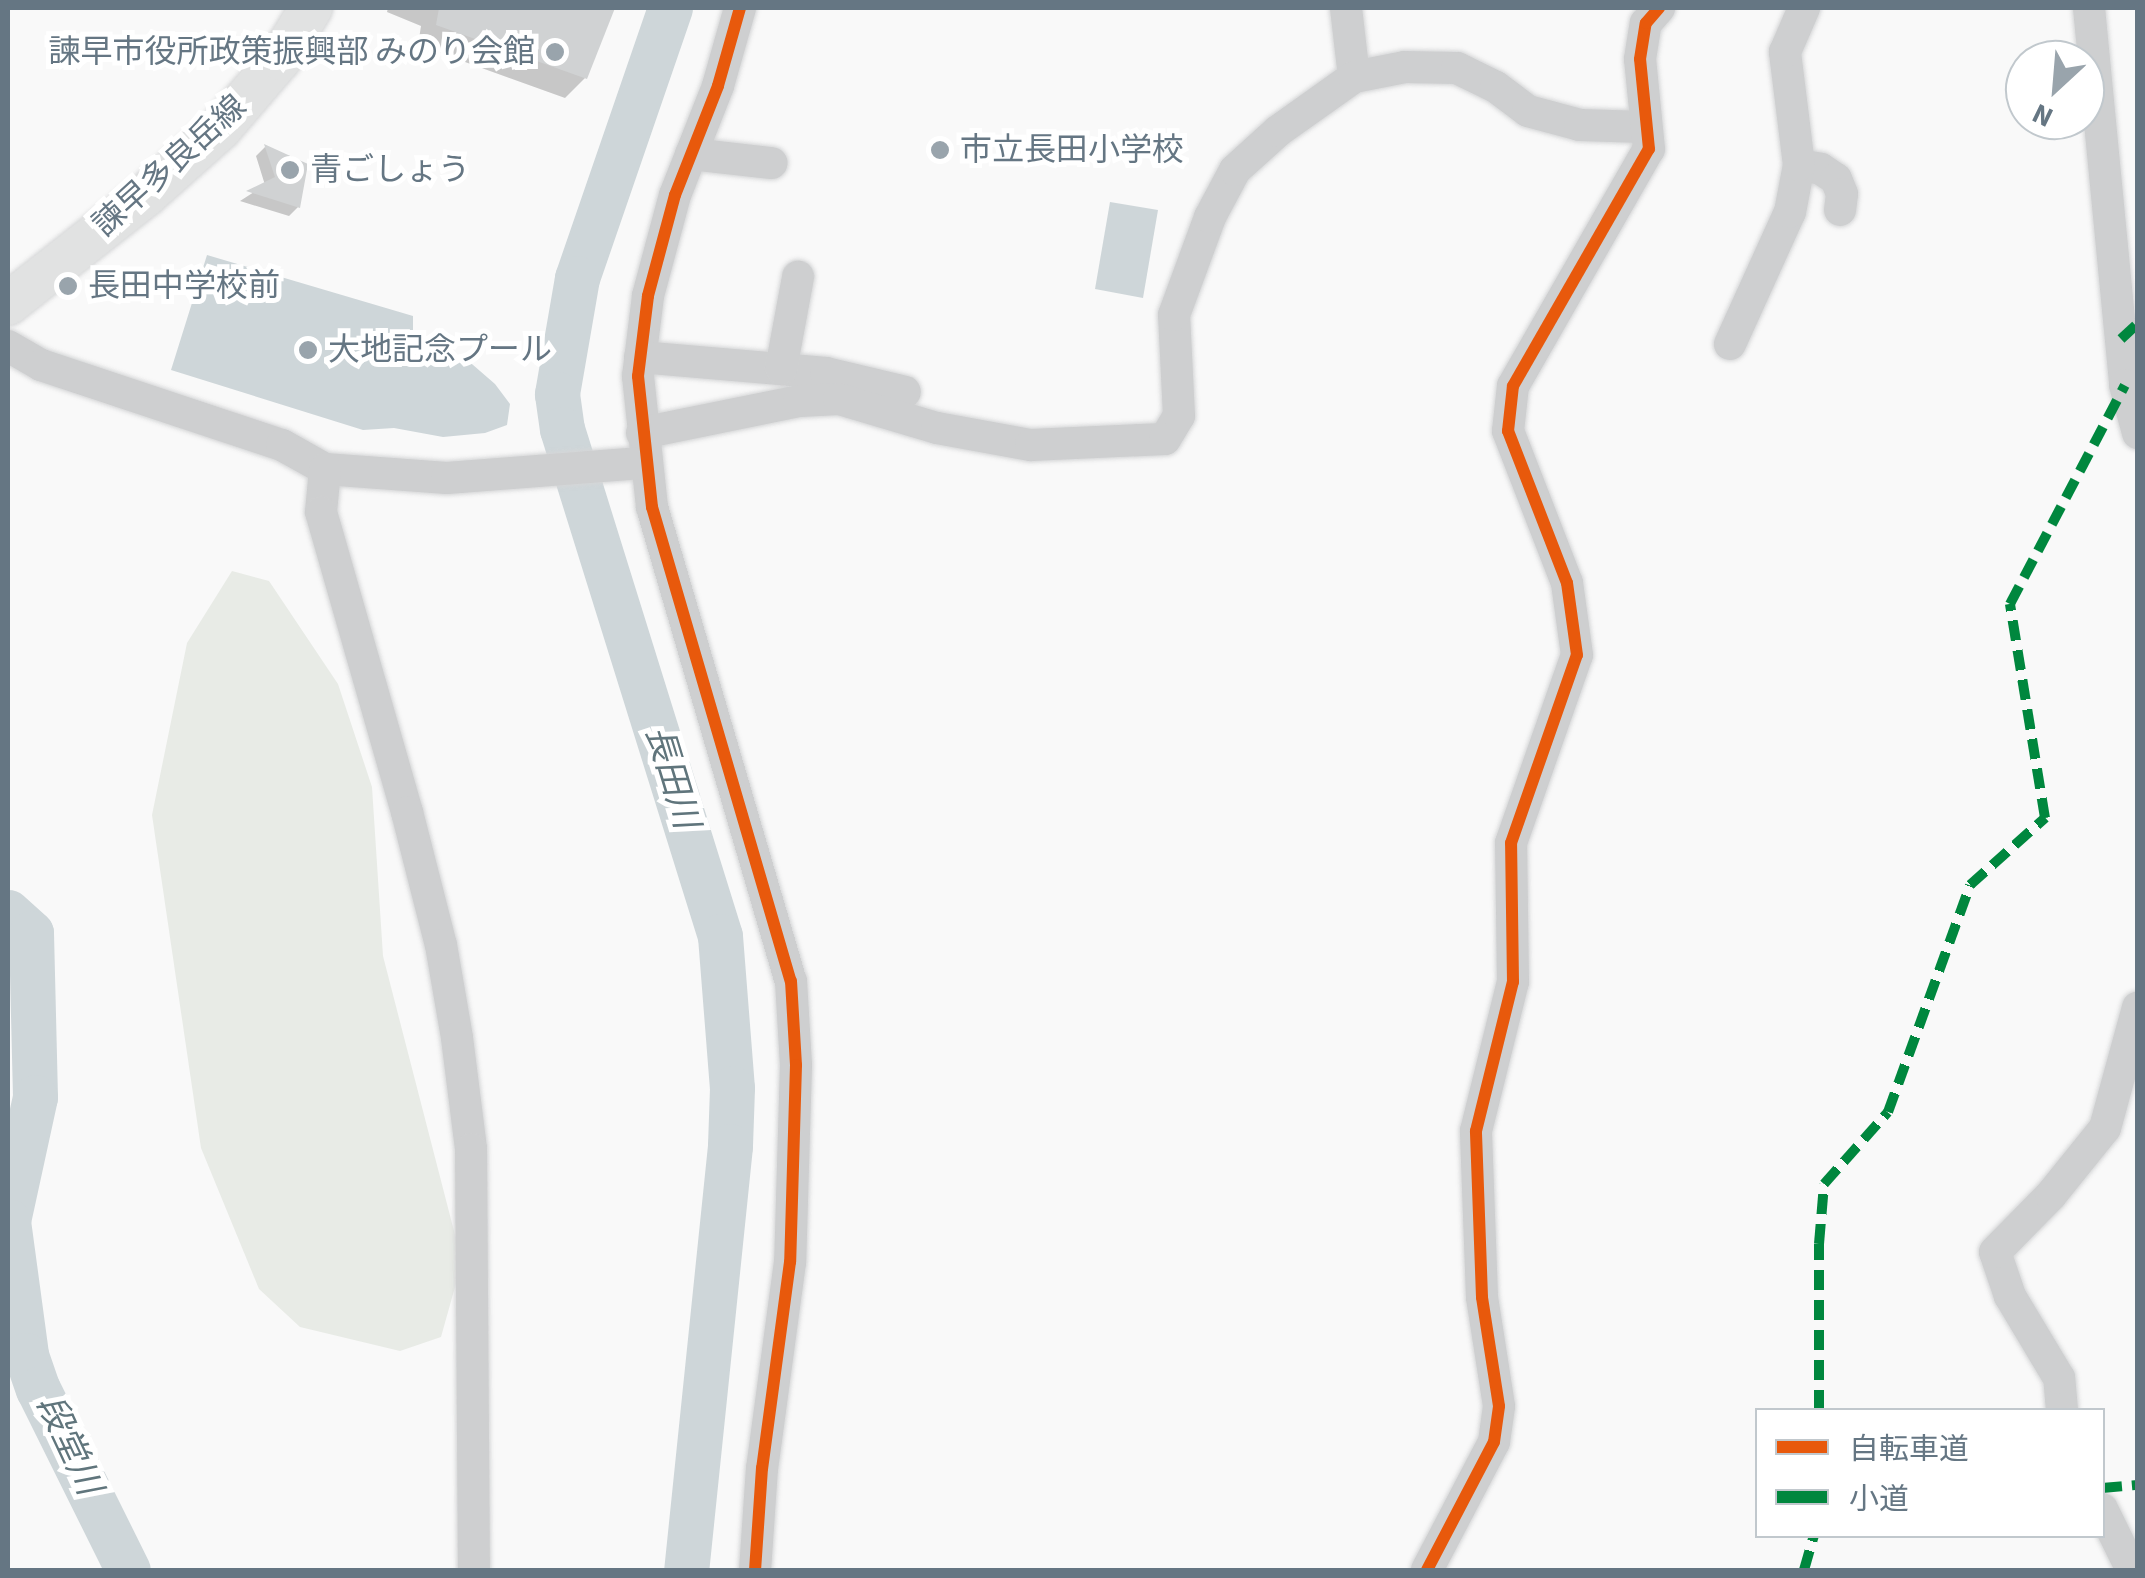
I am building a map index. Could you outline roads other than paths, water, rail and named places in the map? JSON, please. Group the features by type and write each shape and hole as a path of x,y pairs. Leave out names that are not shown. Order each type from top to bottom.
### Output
{"main road":[{"name":"諫早多良岳線","path":"8,304 146,196 220,129 280,60 311,8"}],"street":[{"path":"740,8 648,296 640,357 637,453 791,980 796,1064 790,1262 762,1468 756,1570"},
{"path":"1346,8 1354,77"},
{"path":"1427,1570 1494,1442 1499,1406 1482,1297 1476,1132 1514,982 1512,844 1577,655 1567,583 1508,432 1513,386 1649,149 1640,59 1646,22 1658,8"},
{"path":"1730,344 1790,212 1799,165 1784,52 1804,8"},
{"path":"2089,8 2125,385 2138,434"},
{"path":"8,346 41,365 282,444 325,469 447,478 522,475 637,453 800,401 840,399 937,428 1030,445 1166,439 1179,416 1174,315 1210,217 1235,170 1278,131 1354,77 1405,68 1458,68 1496,87 1528,111 1580,125 1644,127"},
{"path":"691,154 771,163"},
{"path":"1799,165 1821,169 1836,179 1842,194 1840,210"},
{"path":"782,370 798,277"},
{"path":"640,357 826,374 905,392"},
{"path":"325,469 321,512 412,831 441,945 457,1038 471,1149 474,1570"},
{"path":"2062,1408 2060,1378 2010,1296 1995,1252 2051,1195 2104,1128 2138,1007"},
{"path":"2105,1515 2132,1570"}],"waterway":[{"name":"長田川","path":"670,8 577,278 557,394 562,429 720,936 732,1088 730,1146 686,1570"},
{"name":"段堂川","path":"8,912 31,933 35,1097 8,1221 26,1355 38,1389 128,1570"}],"place":[{"name":"諫早市役所政策振興部 みのり会館","path":"555,52"},
{"name":"市立長田小学校","path":"940,150"},
{"name":"青ごしょう","path":"290,170"},
{"name":"長田中学校前","path":"68,286"},
{"name":"大地記念プール","path":"308,350"}]}
